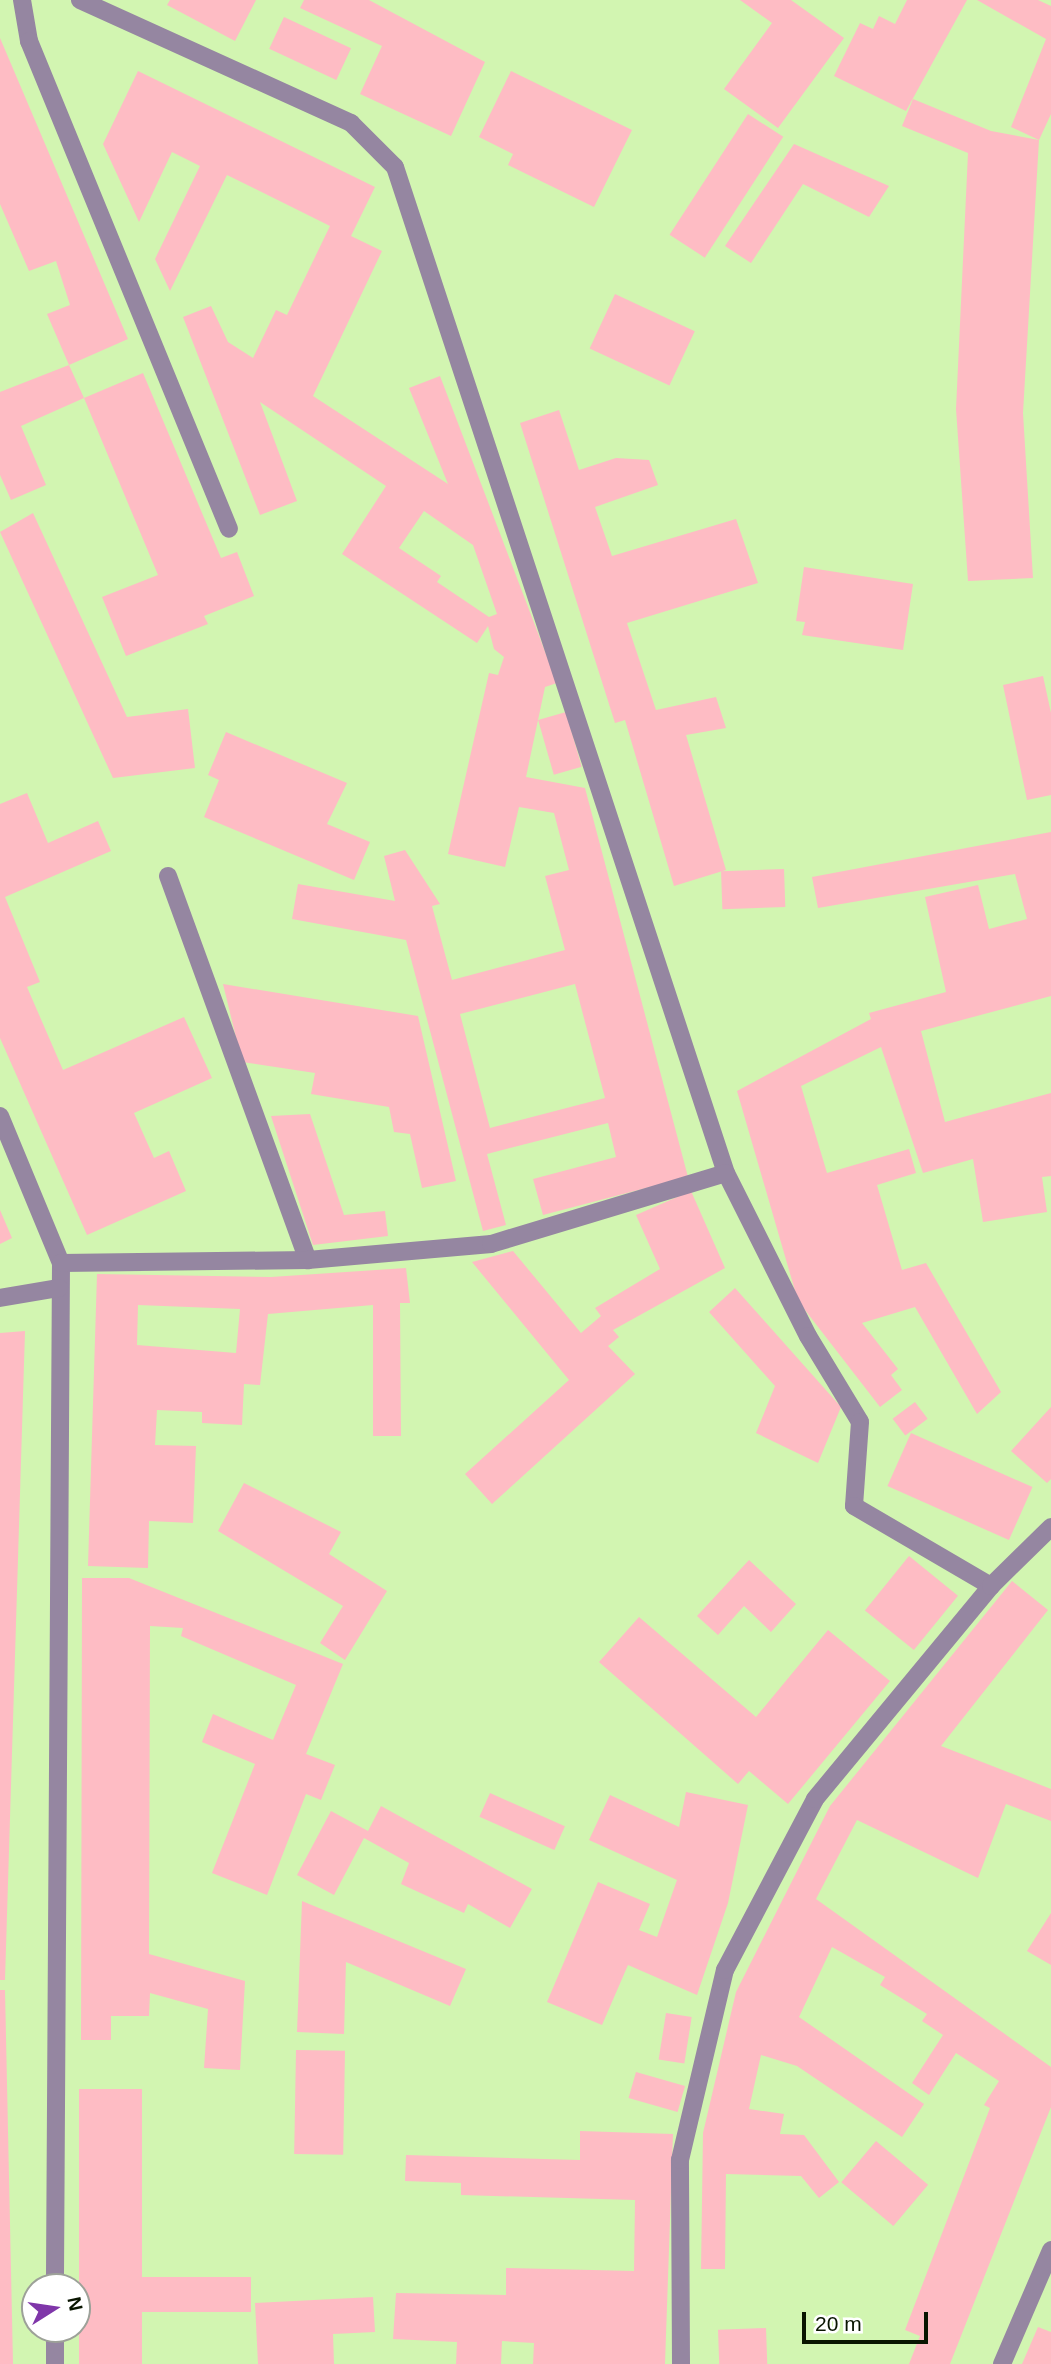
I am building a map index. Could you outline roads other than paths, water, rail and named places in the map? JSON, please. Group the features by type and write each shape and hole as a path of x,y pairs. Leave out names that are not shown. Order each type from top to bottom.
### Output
{"street":[{"path":"22,0 29,41 229,529"},
{"path":"80,0 351,123 395,167 726,1173 808,1336 860,1422 854,1506 991,1586"},
{"path":"168,876 309,1259"},
{"path":"0,1116 61,1263 55,2273"},
{"path":"61,1263 309,1259 491,1244 726,1173"},
{"path":"0,1297 59,1288"},
{"path":"681,2364 680,2160 725,1970 815,1800 991,1586 1051,1528"},
{"path":"1002,2364 1051,2250"},
{"path":"55,2343 55,2364"}]}
